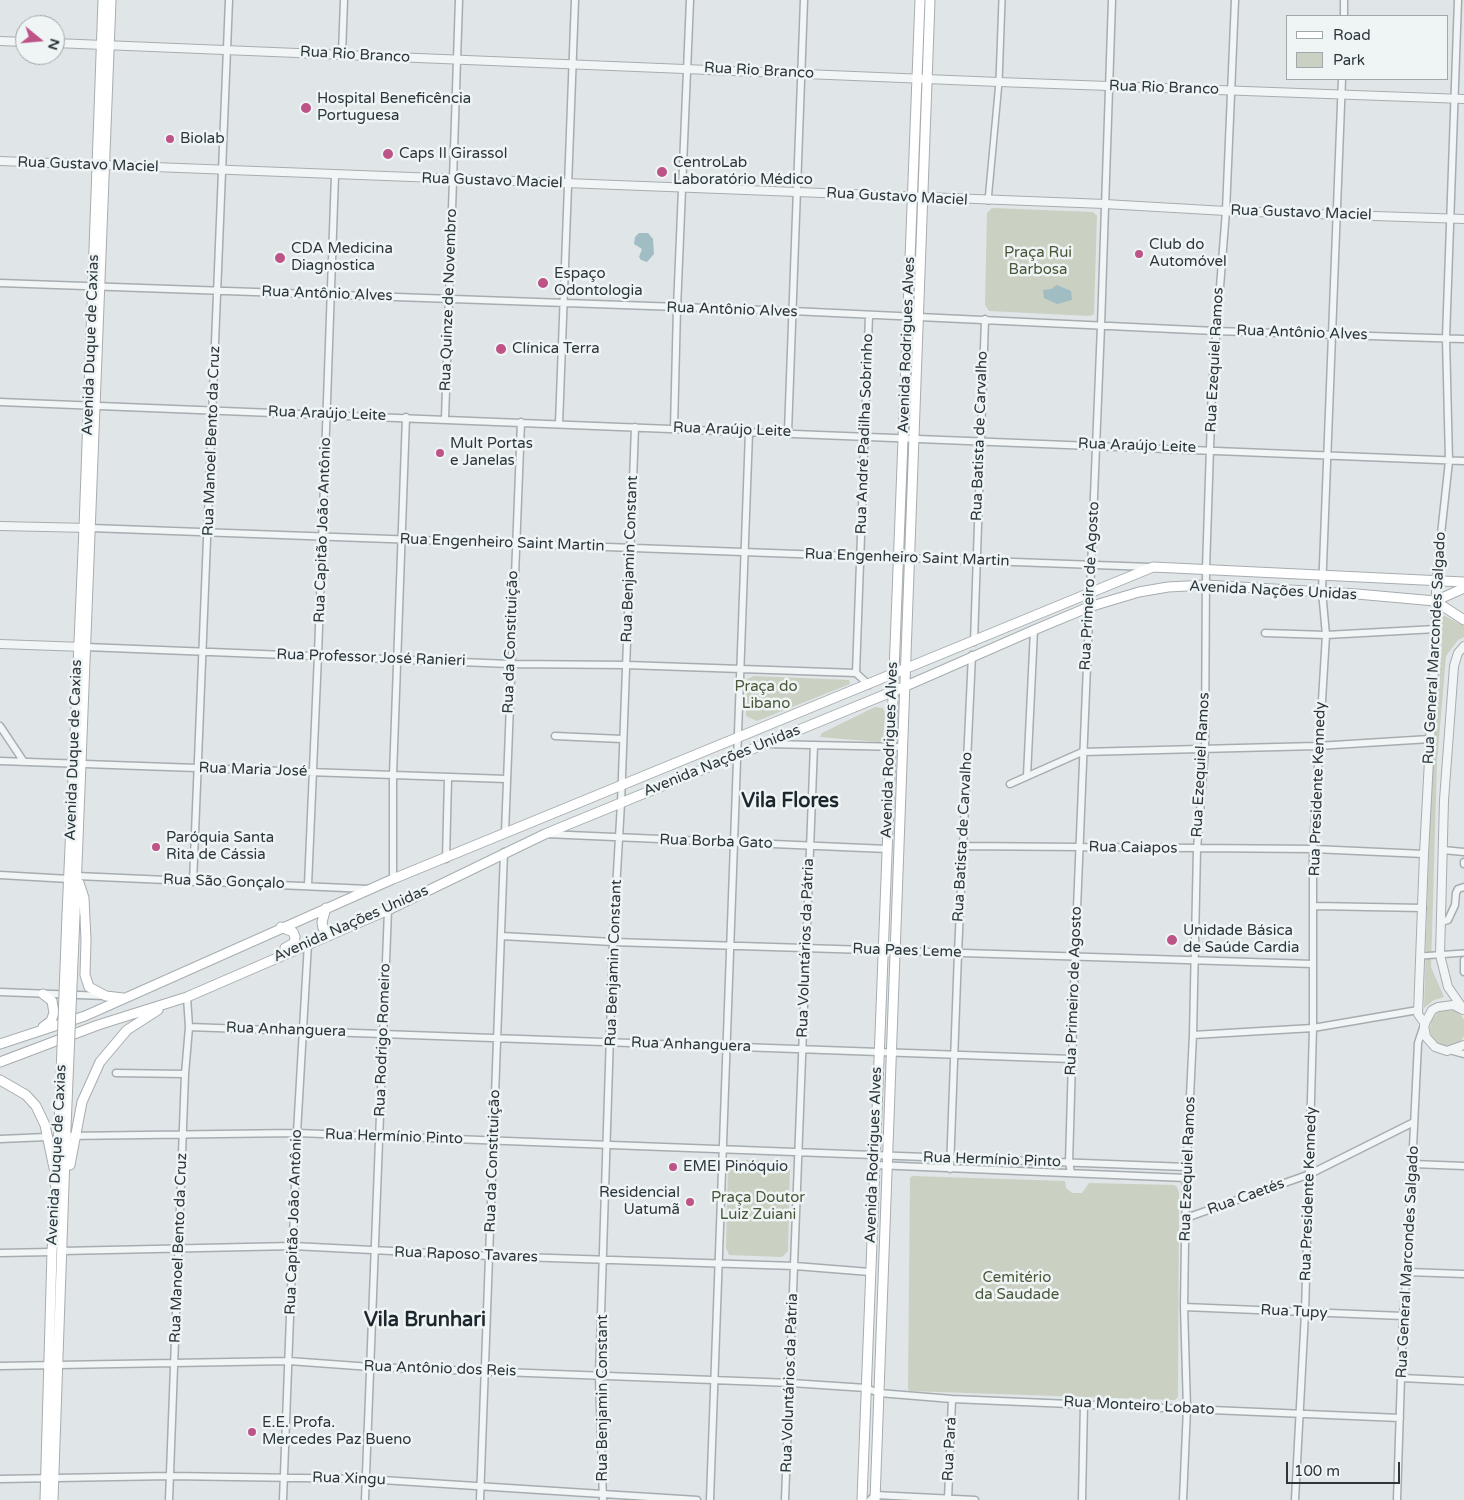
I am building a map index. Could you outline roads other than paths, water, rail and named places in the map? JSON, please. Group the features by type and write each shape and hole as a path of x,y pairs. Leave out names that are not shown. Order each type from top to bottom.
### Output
{"main road":[{"name":"Avenida Duque de Caxias","path":"57,1251 66,1185 71,915 97,285 105,45 103,0"},
{"name":"Avenida Duque de Caxias","path":"105,45 111,0"},
{"name":"Avenida Rodrigues Alves","path":"862,1500 920,0"},
{"name":"Avenida Rodrigues Alves","path":"873,1498 879,1393 902,747 907,668 930,0"},
{"name":"Avenida Nações Unidas","path":"0,1044 85,1016 281,927 393,879 446,859 505,833 1153,567 1387,580 1464,582"},
{"name":"Avenida Nações Unidas","path":"0,1062 98,1025 187,997 388,910 504,852 545,834 906,686 972,655 1089,608 1139,592 1168,587 1206,585 1322,591 1435,601 1464,620"},
{"path":"1435,601 1464,588"},
{"path":"74,878 84,898 85,975 89,987 106,996 126,998"},
{"path":"326,908 322,922 323,928 333,933"},
{"path":"278,956 294,943 295,937 293,932 281,927"},
{"path":"40,1030 51,1021 54,1013 52,1001 44,994"},
{"path":"67,1131 100,1062 127,1030 164,1004"},
{"path":"0,1080 12,1085 26,1095 36,1106 45,1125 57,1179"},
{"name":"Avenida Duque de Caxias","path":"53,1500 50,1478 57,1251 57,1179 67,1131"},
{"name":"Avenida Duque de Caxias","path":"44,1500 50,1478"}],"street":[{"name":"Rua Manoel Bento da Cruz","path":"193,882 214,410 229,0"},
{"path":"342,54 344,0"},
{"name":"Rua Quinze de Novembro","path":"445,419 459,0"},
{"path":"559,424 575,0"},
{"path":"674,428 690,0"},
{"path":"788,432 804,0"},
{"path":"988,201 999,82 1002,0"},
{"name":"Rua Primeiro de Agosto","path":"1071,1172 1072,1059 1082,752 1091,594 1102,326 1112,0"},
{"name":"Rua Ezequiel Ramos","path":"1184,1500 1187,1408 1184,1307 1186,1178 1193,1035 1197,849 1205,749 1206,569 1210,450 1215,330 1226,211 1235,0"},
{"path":"1344,0 1344,15"},
{"name":"Rua General Marcondes Salgado","path":"1453,1051 1440,1050 1430,1043 1425,1024 1418,1014 1418,1010 1436,629 1436,580 1449,461 1446,338 1458,0"},
{"path":"0,41 15,42"},
{"name":"Rua Rio Branco","path":"65,43 1464,99"},
{"name":"Rua Presidente Kennedy","path":"1295,1500 1310,1174 1315,906 1313,849 1326,635 1322,591 1342,80"},
{"name":"Rua Gustavo Maciel","path":"0,161 1464,219"},
{"name":"Rua Capitão João Antônio","path":"308,885 332,294 335,175"},
{"name":"Rua Antônio Alves","path":"0,283 792,311 1102,326 1464,339"},
{"name":"Rua André Padilha Sobrinho","path":"856,673 869,315"},
{"name":"Rua Batista de Carvalho","path":"974,642 979,441 985,319"},
{"name":"Rua Araújo Leite","path":"0,402 327,413 1464,461"},
{"path":"393,879 393,775 406,417"},
{"name":"Rua da Constituição","path":"505,833 515,542 522,422"},
{"name":"Rua Benjamin Constant","path":"603,1497 599,1376 608,1145 613,942 622,786 622,739 627,665 635,427"},
{"path":"710,1500 729,945 740,738 750,432"},
{"path":"0,526 88,528"},
{"name":"Rua Engenheiro Saint Martin","path":"88,528 515,542 1153,567"},
{"path":"1265,633 1326,635 1436,629"},
{"path":"1027,776 1034,630"},
{"name":"Rua Professor José Ranieri","path":"0,644 398,658 510,664 627,665 741,669"},
{"name":"Rua General Marcondes Salgado","path":"1464,646 1458,653 1454,666 1444,800 1440,954 1448,987 1464,1010"},
{"name":"Rua Batista de Carvalho","path":"950,1169 972,655"},
{"path":"741,669 856,673 869,685"},
{"path":"0,726 24,762"},
{"path":"555,736 622,739"},
{"path":"1010,784 1082,752 1318,746 1430,739"},
{"path":"763,744 902,747"},
{"name":"Rua Voluntários da Pátria","path":"798,1151 814,744"},
{"name":"Rua Maria José","path":"0,761 506,779"},
{"path":"446,859 448,778"},
{"name":"Rua Borba Gato","path":"545,834 619,839 886,849"},
{"name":"Rua Caiapos","path":"963,846 1313,849 1424,854"},
{"path":"1456,851 1464,847"},
{"path":"1443,850 1464,852"},
{"path":"1456,851 1464,856"},
{"name":"Rua da Constituição","path":"480,1500 504,852"},
{"name":"Rua São Gonçalo","path":"0,875 308,885 371,889"},
{"path":"1441,922 1448,920 1455,905 1458,888 1464,887"},
{"path":"1315,906 1423,908"},
{"name":"Rua Rodrigo Romeiro","path":"365,1500 388,910"},
{"name":"Rua Paes Leme","path":"501,936 613,942 1313,964"},
{"name":"Rua Capitão João Antônio","path":"283,1500 297,1133 308,943"},
{"path":"1421,956 1464,953"},
{"path":"1464,963 1464,972"},
{"path":"0,992 106,996"},
{"name":"Rua Manoel Bento da Cruz","path":"168,1500 185,1074 189,1028 187,997"},
{"name":"Rua General Marcondes Salgado","path":"1397,1500 1403,1316 1413,1164 1418,1043 1432,1010 1438,1007 1453,1005 1464,1010"},
{"path":"1193,1035 1313,1028 1418,1010"},
{"name":"Rua Anhanguera","path":"189,1028 383,1033 1072,1059"},
{"path":"1453,1051 1464,1045"},
{"path":"1453,1051 1464,1054"},
{"path":"116,1073 185,1074"},
{"name":"Rua Caetés","path":"1186,1218 1310,1174 1414,1122"},
{"name":"Rua Hermínio Pinto","path":"67,1131 183,1134 297,1133 722,1150"},
{"path":"0,1139 47,1137"},
{"path":"722,1150 798,1151 795,1266"},
{"name":"Rua Hermínio Pinto","path":"798,1151 876,1155 886,1160 950,1169 1071,1172 1186,1178"},
{"name":"Rua Hermínio Pinto","path":"875,1165 886,1160 950,1158 1187,1168"},
{"path":"1413,1164 1464,1166"},
{"name":"Rua Raposo Tavares","path":"0,1253 293,1246 490,1256 795,1266 870,1272"},
{"name":"Rua Voluntários da Pátria","path":"785,1500 795,1266"},
{"path":"1407,1272 1464,1274"},
{"name":"Rua Tupy","path":"1184,1307 1403,1316"},
{"name":"Rua Antônio dos Reis","path":"0,1366 289,1361 371,1367 791,1383 866,1388 879,1393"},
{"path":"1402,1378 1464,1381"},
{"name":"Rua Monteiro Lobato","path":"879,1393 952,1399 1084,1403 1400,1418"},
{"name":"Rua Pará","path":"948,1499 952,1399"},
{"path":"1082,1500 1084,1403"},
{"name":"Rua Xingu","path":"0,1479 170,1476 366,1479 480,1486 603,1497 697,1500"},
{"path":"873,1498 975,1500"}],"water":[{"path":"639,233 648,233 653,239 654,254 647,262 641,260 639,257 642,249 634,244 635,237"},
{"path":"1057,285 1071,291 1072,300 1057,304 1044,298 1043,290 1051,289"}],"place":[{"name":"Hospital Beneficência Portuguesa","path":"306,108"},
{"name":"Biolab","path":"170,139"},
{"name":"Caps II Girassol","path":"388,154"},
{"name":"CentroLab Laboratório Médico","path":"662,172"},
{"name":"Club do Automóvel","path":"1139,254"},
{"name":"CDA Medicina Diagnostica","path":"280,258"},
{"name":"Espaço Odontologia","path":"543,283"},
{"name":"Clínica Terra","path":"501,349"},
{"name":"Mult Portas e Janelas","path":"440,453"},
{"name":"Paróquia Santa Rita de Cássia","path":"156,847"},
{"name":"Unidade Básica de Saúde Cardia","path":"1172,940"},
{"name":"EMEI Pinóquio","path":"673,1167"},
{"name":"Residencial Uatumã","path":"690,1202"},
{"name":"E.E. Profa. Mercedes Paz Bueno","path":"252,1432"}],"district":[{"name":"Vila Flores","path":"790,802"},
{"name":"Vila Brunhari","path":"425,1321"}],"park label":[{"name":"Praça Rui Barbosa","path":"1038,262"},
{"name":"Praça do Libano","path":"766,696"},
{"name":"Praça Doutor Luiz Zuiani","path":"758,1206"},
{"name":"Cemitério da Saudade","path":"1017,1286"}]}
